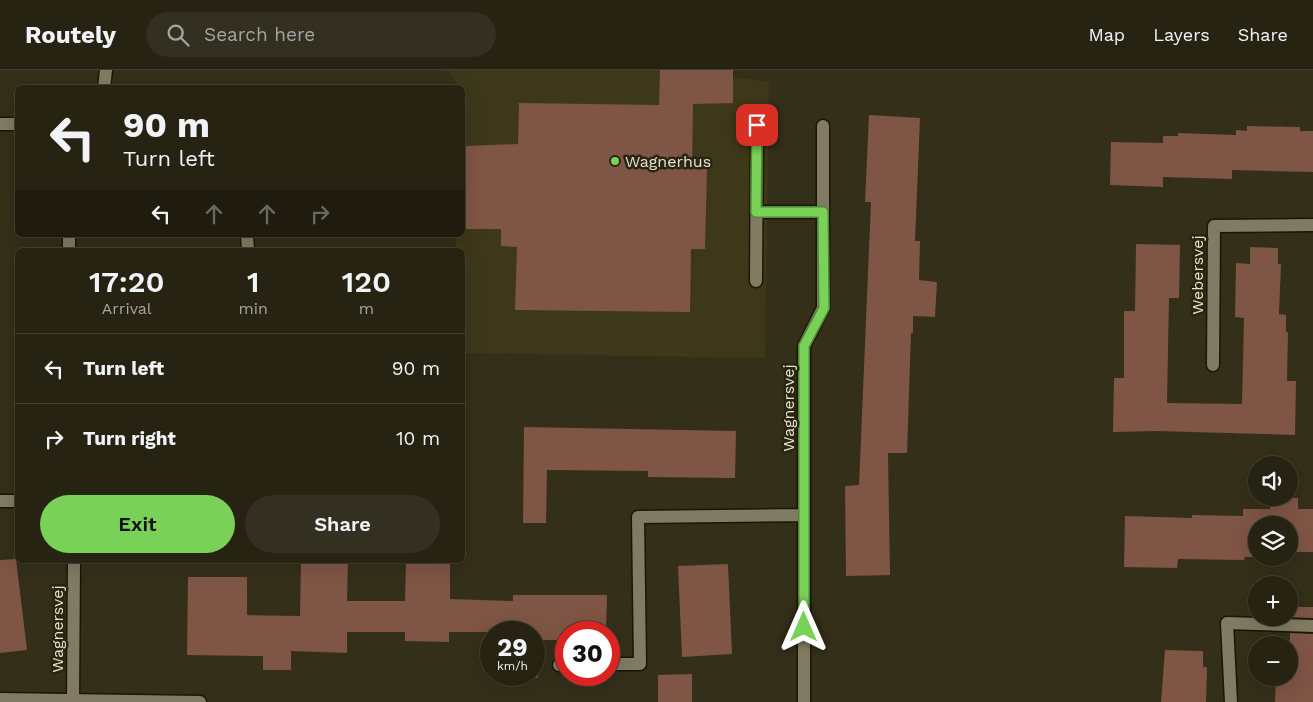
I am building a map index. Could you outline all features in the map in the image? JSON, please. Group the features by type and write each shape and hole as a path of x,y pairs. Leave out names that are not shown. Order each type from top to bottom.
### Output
{"street":[{"path":"104,85 106,70"},
{"path":"0,124 15,124"},
{"path":"756,281 757,125"},
{"name":"Wagnersvej","path":"804,702 804,346 824,308 823,126"},
{"path":"756,212 823,212"},
{"name":"Webersvej","path":"1212,365 1214,226 1313,225"},
{"path":"0,501 15,501"},
{"path":"620,664 640,664 638,517 804,515"},
{"name":"Wagnersvej","path":"73,701 74,563"},
{"path":"1231,702 1227,623 1313,626"},
{"path":"0,699 200,702"}],"shaded area":[{"name":"Wagnerhus","path":"433,70 681,70 769,82 765,358 465,353 465,248 456,248 456,237 465,237 465,85 458,85 448,71"}],"building":[{"path":"660,70 733,70 733,103 693,104 692,169 707,169 705,249 691,249 690,312 515,310 517,247 501,246 501,229 465,229 465,146 518,144 519,103 659,105"},
{"path":"869,115 920,118 915,241 920,241 919,280 937,282 935,317 913,316 907,453 888,453 890,575 846,576 845,486 859,485 871,202 865,202"},
{"path":"1247,126 1300,127 1300,131 1313,131 1313,172 1232,170 1232,179 1163,177 1163,187 1110,185 1111,142 1163,143 1163,136 1178,136 1178,133 1236,135 1236,130 1247,131"},
{"path":"1136,244 1180,245 1179,298 1169,298 1167,403 1242,404 1244,318 1235,317 1236,263 1250,264 1250,247 1278,248 1278,264 1281,264 1279,314 1286,315 1286,332 1288,332 1287,381 1296,381 1295,435 1156,431 1113,432 1114,378 1124,378 1124,311 1135,311"},
{"path":"524,427 736,431 735,478 648,477 648,471 547,470 546,523 523,523"},
{"path":"1270,506 1298,506 1298,509 1313,509 1313,552 1298,552 1298,516 1248,516 1248,557 1245,557 1244,560 1178,559 1177,568 1124,567 1125,516 1192,518 1192,515 1243,516 1243,509 1270,509"},
{"path":"15,559 16,563 27,650 0,653 0,560"},
{"path":"301,563 348,563 347,601 405,601 406,563 450,563 450,599 513,601 513,595 607,595 606,621 555,621 555,640 545,640 545,621 480,621 480,632 449,632 449,642 405,641 405,632 347,632 347,653 291,651 291,670 263,670 263,656 187,655 188,577 247,577 247,615 300,616"},
{"path":"728,564 732,654 682,657 678,566"},
{"path":"1298,607 1313,607 1313,618 1298,617"},
{"path":"1290,633 1313,634 1313,702 1275,702 1276,686 1298,686 1298,636 1290,636"},
{"path":"1165,650 1203,651 1203,667 1207,667 1206,702 1161,702"},
{"path":"692,674 692,702 658,702 658,675"}],"place":[{"name":"Wagnerhus","path":"615,161"}],"route":[{"path":"757,125 756,212 823,212 824,308 804,346 804,627"}]}
